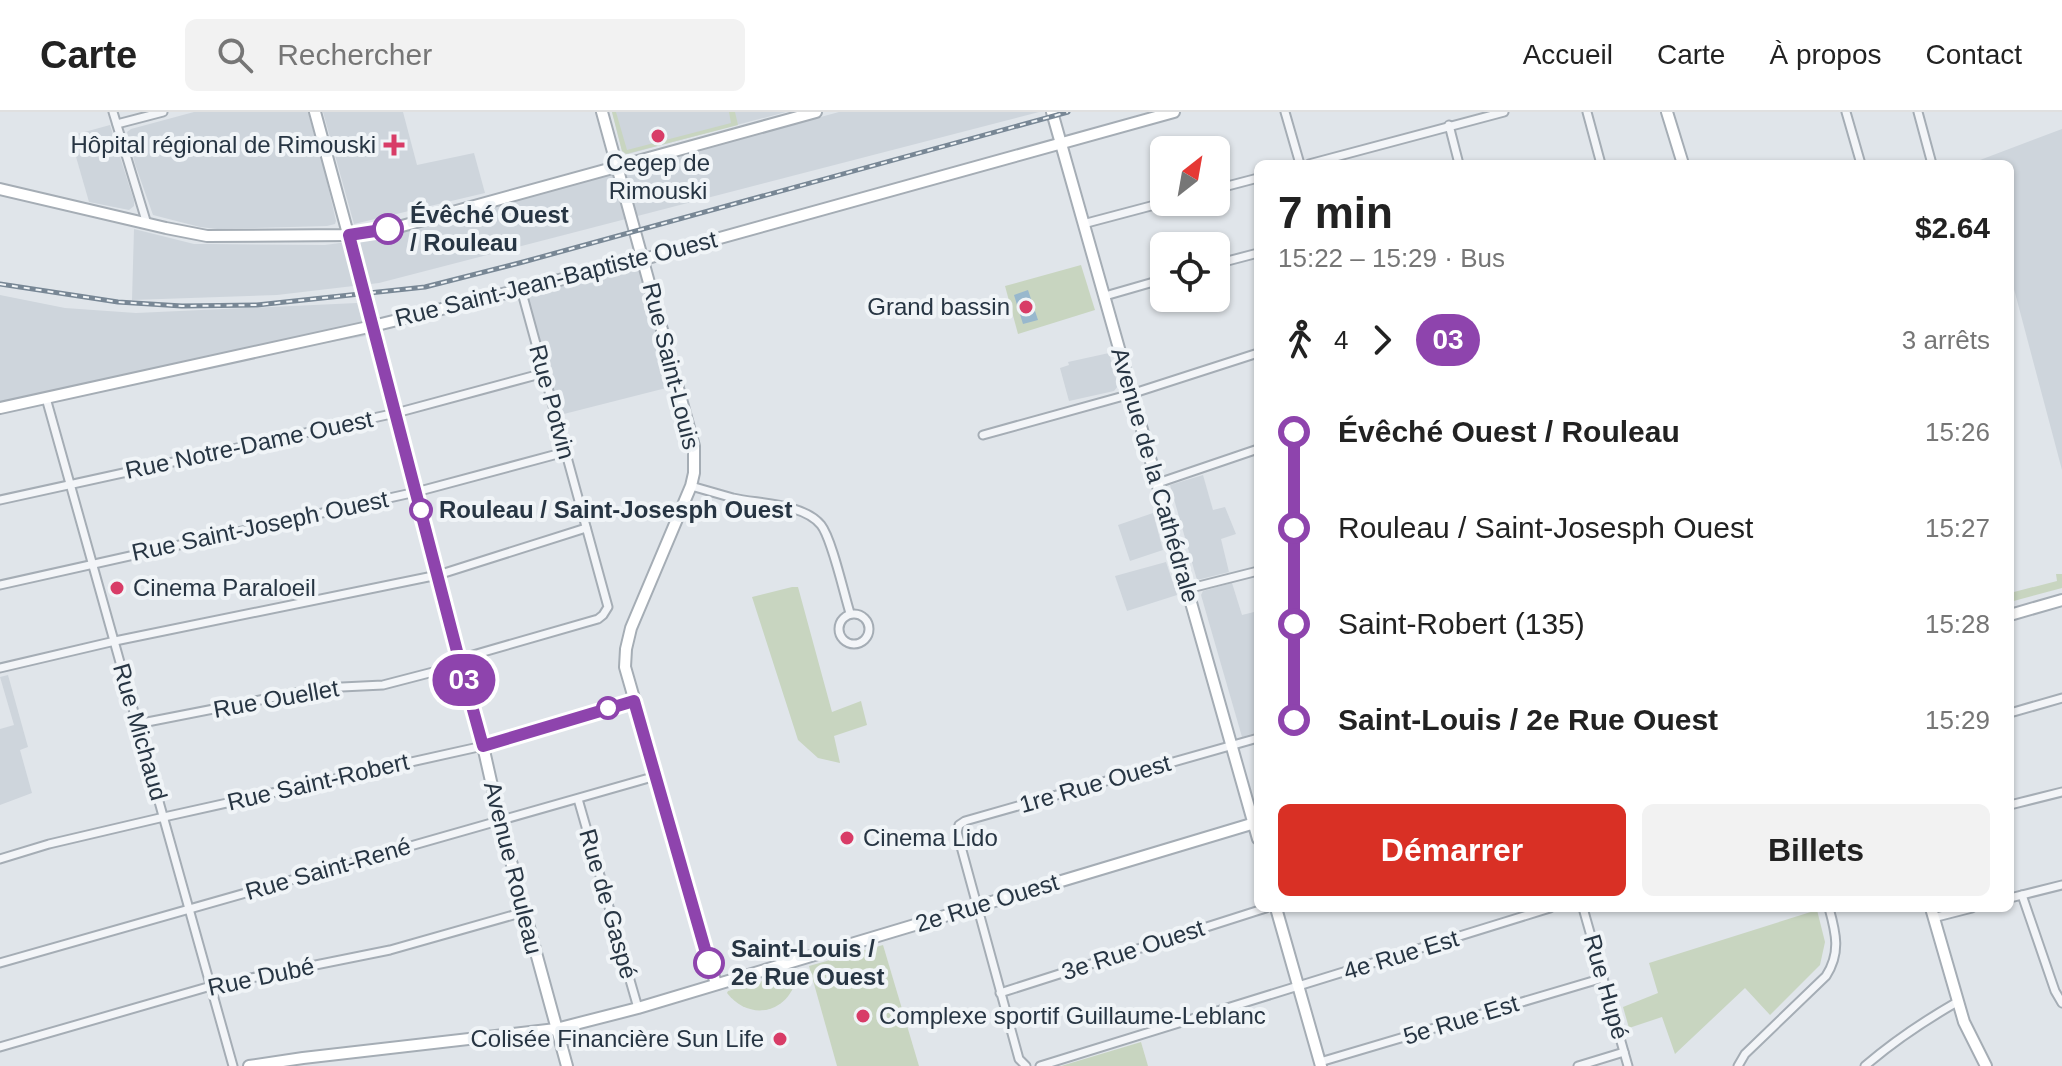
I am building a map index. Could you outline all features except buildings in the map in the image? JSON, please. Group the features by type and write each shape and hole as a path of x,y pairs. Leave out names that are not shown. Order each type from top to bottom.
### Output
{"street":[{"path":"113,112 147,224"},
{"path":"117,124 163,112"},
{"name":"Avenue Rouleau","path":"315,112 567,1066"},
{"name":"Rue Saint-Louis","path":"602,112 694,446 691,486 631,628 625,667 716,984"},
{"path":"0,189 207,236 349,235 391,229 816,112"},
{"name":"Avenue de la Cathédrale","path":"1052,112 1254,816"},
{"name":"Rue Saint-Jean-Baptiste Ouest","path":"0,408 373,326 644,259 1174,112"},
{"path":"1285,112 1299,160"},
{"path":"1323,160 1504,112"},
{"path":"1587,112 1600,160"},
{"path":"1667,112 1682,160"},
{"path":"1846,112 1860,160"},
{"path":"1918,112 1931,160"},
{"path":"1449,125 1458,160"},
{"path":"1230,185 1254,179"},
{"path":"1083,224 1150,206"},
{"path":"1230,260 1254,254"},
{"path":"1105,296 1150,283"},
{"name":"Rue Potvin","path":"521,289 608,607"},
{"path":"983,435 1131,394 1254,354"},
{"name":"Rue Notre-Dame Ouest","path":"0,500 396,413 544,373"},
{"name":"Rue Michaud","path":"46,398 233,1066"},
{"path":"1158,483 1254,450"},
{"name":"Rue Saint-Joseph Ouest","path":"0,585 416,492 565,452"},
{"path":"691,486 776,505 815,519 826,534 850,613"},
{"path":"0,668 115,641 438,575 586,528"},
{"path":"1187,589 1254,572"},
{"path":"2014,614 2062,600"},
{"name":"Rue Ouellet","path":"137,724 321,688 383,685 598,619 608,607"},
{"path":"850,613 860,615 868,622 869,633 858,644 843,640 838,632 839,623 850,613"},
{"path":"2014,712 2062,698"},
{"name":"Rue Saint-Robert","path":"0,859 164,817 483,746 634,701"},
{"name":"1re Rue Ouest","path":"977,907 957,832 959,825 965,821 1254,739"},
{"name":"Rue Saint-René","path":"0,963 656,776"},
{"path":"2014,804 2062,792"},
{"name":"Rue de Gaspé","path":"578,799 638,1008"},
{"name":"2e Rue Ouest","path":"249,1066 304,1062 556,1029 638,1008 1254,823"},
{"path":"2014,897 2062,885"},
{"path":"2022,895 2062,1003"},
{"path":"977,907 1019,1059 1026,1066"},
{"name":"Rue Dubé","path":"0,1047 211,986 390,950 524,912"},
{"name":"3e Rue Ouest","path":"1000,993 1254,912"},
{"path":"1277,912 1320,1064"},
{"name":"4e Rue Est","path":"1040,1066 1537,912"},
{"name":"Rue Hupé","path":"1584,912 1628,1066"},
{"path":"1738,1066 1745,1054 1831,969 1837,938 1830,912"},
{"path":"1932,913 1964,1022 1986,1066"},
{"name":"5e Rue Est","path":"1320,1064 1603,978"},
{"path":"1865,1066 1915,1026 1957,1002"},
{"path":"1578,1066 1624,1052"}],"shaded area":[{"path":"194,112 308,112 318,142 335,224 217,229 153,215 127,132"},
{"path":"323,112 403,112 417,165 474,153 485,193 354,224"},
{"name":"Cegep de Rimouski","path":"612,112 786,112 628,154 622,151"},
{"path":"839,112 1039,112 379,283 277,295 132,300 134,229 194,244 325,245 377,238"},
{"path":"110,125 134,201 134,206 129,210 89,202 70,136"},
{"path":"2062,129 2062,470 2014,289 2014,160 1980,160"},
{"path":"644,259 678,385 556,416 521,289"},
{"path":"0,295 65,308 136,313 357,303 366,336 0,403"},
{"path":"1109,353 1118,386 1114,391 1069,401 1060,368 1069,365 1068,362"},
{"path":"1203,475 1213,510 1225,507 1236,534 1221,539 1229,572 1197,580 1170,485"},
{"path":"1153,513 1163,550 1130,561 1118,525"},
{"path":"1166,562 1177,595 1127,611 1115,576"},
{"path":"1232,583 1242,615 1254,612 1254,733 1242,737 1201,595 1203,591"},
{"path":"8,675 28,747 20,750 32,793 0,805 0,729 14,725 0,677"}],"green space":[{"path":"612,112 616,112 627,150 731,123 729,112 735,112 738,125 626,154 622,151"},
{"path":"1081,265 1095,310 1018,334 1005,286"},
{"path":"2056,574 2062,574 2062,588 2014,601 2014,592 2057,581"},
{"path":"798,587 832,712 861,701 867,725 834,736 840,763 818,758 798,740 752,597"},
{"path":"1811,912 1818,912 1825,942 1820,965 1770,1015 1745,988 1675,1054 1662,1017 1629,1028 1623,1007 1658,993 1649,963"},
{"name":"Complexe sportif Guillaume-Leblanc","path":"883,945 919,1066 837,1066 809,966"},
{"path":"797,971 789,995 771,1009 748,1009 727,993 728,991"},
{"name":"Complexe sportif Guillaume-Leblanc","path":"1141,1042 1148,1066 1061,1066"}],"water":[{"name":"Grand bassin","path":"1028,290 1038,320 1023,324 1014,295"}],"railway":[{"path":"0,284 118,302 182,306 257,305 425,287 1068,112"}],"bus line":[{"name":"03","path":"388,229 349,235 483,746 634,701 709,963"}],"place":[{"name":"Cegep de Rimouski","path":"658,136"},
{"name":"Hôpital régional de Rimouski","path":"394,145"},
{"name":"Évêché Ouest / Rouleau","path":"388,229"},
{"name":"Grand bassin","path":"1026,307"},
{"name":"Rouleau / Saint-Josesph Ouest","path":"421,510"},
{"name":"Cinema Paraloeil","path":"117,588"},
{"name":"Cinema Lido","path":"847,838"},
{"name":"Saint-Louis / 2e Rue Ouest","path":"709,963"},
{"name":"Complexe sportif Guillaume-Leblanc","path":"863,1016"},
{"name":"Colisée Financière Sun Life","path":"780,1039"}]}
